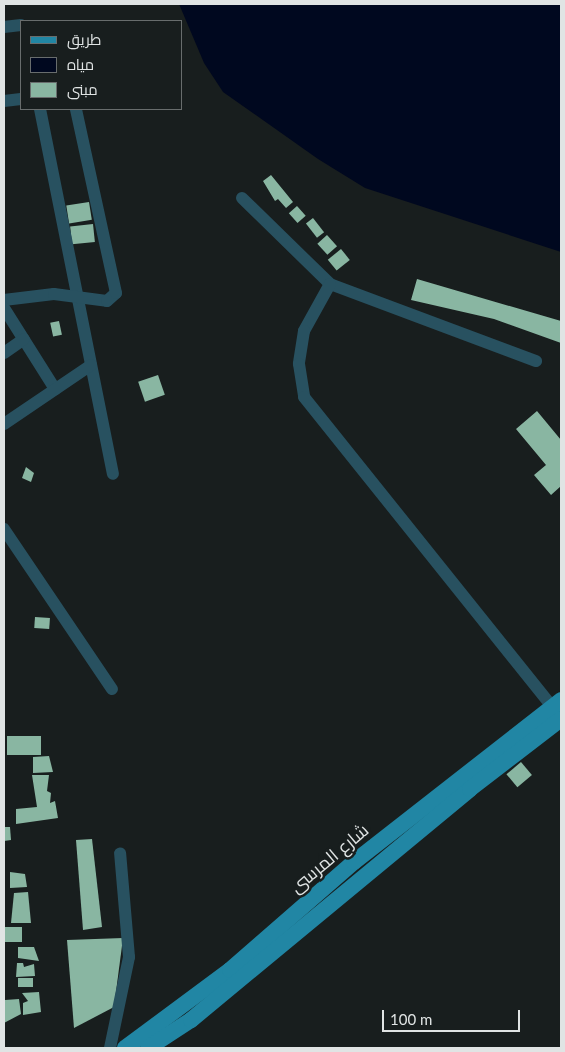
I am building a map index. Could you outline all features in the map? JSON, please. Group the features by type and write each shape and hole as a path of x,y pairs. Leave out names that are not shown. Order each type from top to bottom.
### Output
{"main road":[{"name":"شارع المرسى","path":"154,1046 191,1020 470,788 558,709"},
{"name":"شارع المرسى","path":"125,1048 230,970 354,862 558,709"}],"street":[{"path":"4,27 20,25"},
{"path":"4,102 20,99"},
{"path":"40,110 113,474"},
{"path":"4,300 40,294 77,296 107,301 117,290 76,110"},
{"path":"242,198 330,284 536,361"},
{"path":"330,284 304,332 299,364 304,397 558,709"},
{"path":"4,308 55,389"},
{"path":"4,353 24,339"},
{"path":"4,424 91,364"},
{"path":"4,529 112,689"},
{"path":"110,1048 129,957 120,853"}],"water":[{"path":"179,4 561,4 561,252 365,188 318,159 223,92 204,63"}],"building":[{"path":"271,175 293,202 286,208 278,199 275,201 263,181"},
{"path":"89,202 92,220 69,223 66,206"},
{"path":"297,206 306,216 298,223 289,213"},
{"path":"313,218 324,232 317,238 306,224"},
{"path":"93,224 95,242 72,244 70,226"},
{"path":"327,235 337,246 327,255 317,244"},
{"path":"341,249 350,260 337,271 328,260"},
{"path":"417,279 561,321 561,343 494,319 411,300"},
{"path":"59,321 62,335 53,337 50,323"},
{"path":"158,375 165,395 145,402 138,382"},
{"path":"537,411 561,440 561,486 551,495 534,475 546,465 516,429"},
{"path":"26,467 34,473 31,482 22,478"},
{"path":"35,617 50,618 49,629 34,628"},
{"path":"7,736 41,736 41,755 7,755"},
{"path":"49,756 53,772 33,773 33,757"},
{"path":"521,762 532,775 517,787 506,774"},
{"path":"32,775 49,775 47,791 51,793 50,803 55,801 58,818 16,824 16,809 37,807"},
{"path":"4,827 10,827 11,840 4,841"},
{"path":"92,839 102,927 83,930 76,840"},
{"path":"10,872 25,874 27,887 10,888"},
{"path":"28,892 31,923 11,923 14,893"},
{"path":"4,927 22,927 22,942 4,942"},
{"path":"123,938 114,1007 74,1028 67,940"},
{"path":"18,947 34,947 39,961 18,958"},
{"path":"17,963 23,963 24,967 34,964 35,976 16,977"},
{"path":"18,978 33,978 33,987 18,987"},
{"path":"39,992 41,1012 23,1015 23,1003 28,1001 22,993"},
{"path":"19,999 21,1014 4,1023 5,1000"}]}
